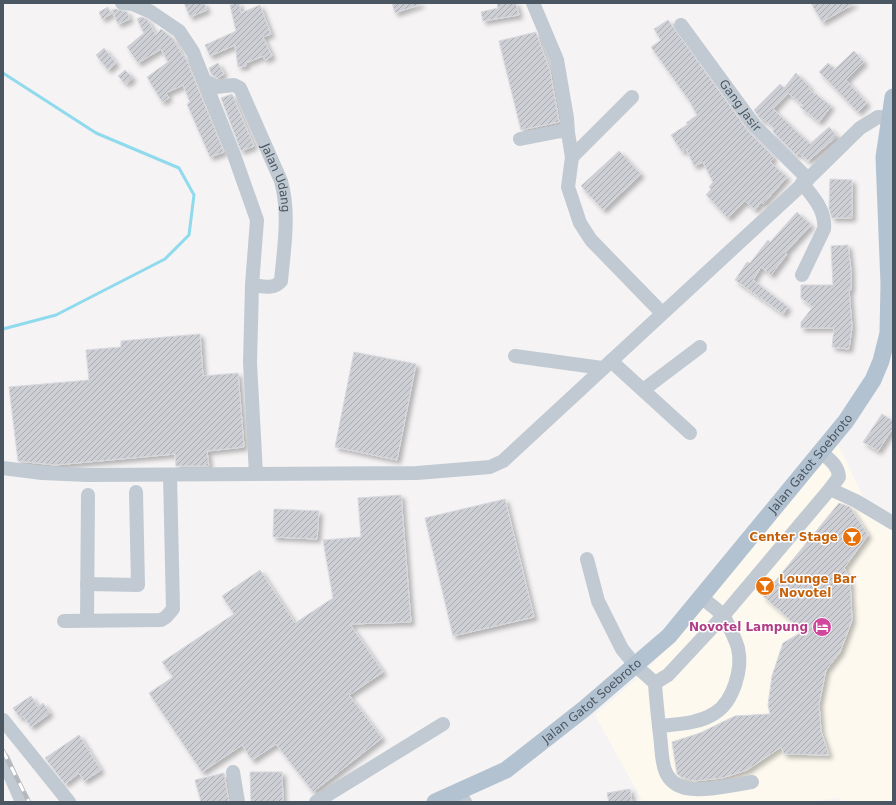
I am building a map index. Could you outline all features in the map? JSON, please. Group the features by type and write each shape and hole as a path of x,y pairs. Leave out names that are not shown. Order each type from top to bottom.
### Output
{"main road":[{"name":"Jalan Gatot Soebroto","path":"435,802 462,797 506,770 636,666 669,636 821,452 846,420 873,380 881,361 888,333 884,157 893,97"}],"street":[{"path":"122,3 133,4 151,12 179,31 193,52 234,154 258,220 252,285 250,363 256,474"},
{"path":"533,3 557,60 572,157 568,188 580,223 590,240 662,313"},
{"name":"Gang Jasir","path":"681,25 755,126 805,181 818,203 825,221 824,229 802,276"},
{"name":"Jalan Udang","path":"204,80 216,86 234,85 240,88 281,181 285,196 285,241 281,281 278,285 272,287 252,285"},
{"path":"572,157 632,97"},
{"path":"3,468 42,473 88,475 170,475 417,473 490,467 503,461 805,181 860,128 878,118 891,118"},
{"path":"520,139 561,132 568,133"},
{"path":"643,390 700,347"},
{"path":"515,356 606,365 643,390 690,433"},
{"path":"655,683 668,675 723,616 839,477 836,465 821,452"},
{"path":"64,621 160,620 172,609 170,475"},
{"path":"830,489 856,501 893,523"},
{"path":"87,584 138,585 136,492"},
{"path":"87,620 88,495"},
{"path":"587,559 598,601 622,649 636,666 655,683 663,764 668,778 676,784 686,788 703,788 752,782"},
{"path":"659,726 695,722 715,713 726,705 731,694 738,670 738,649 723,616 701,597"},
{"path":"3,720 70,802"},
{"path":"316,802 443,724"},
{"path":"3,759 22,802"},
{"path":"233,772 238,802"}],"shaded area":[{"path":"836,440 866,503 893,514 893,802 841,802 839,798 810,802 643,802 595,715 639,677 676,639"}],"building":[{"path":"184,3 204,3 207,10 190,17"},
{"path":"239,3 241,13 260,5 271,34 263,37 272,56 265,60 263,56 246,63 246,66 238,67 235,45 210,56 205,45 236,31 230,5"},
{"path":"392,3 421,3 421,4 395,13"},
{"path":"497,3 516,3 519,15 483,21 481,12 498,8"},
{"path":"811,3 855,3 822,22"},
{"path":"108,7 111,14 102,19 99,12"},
{"path":"116,9 127,12 130,19 118,24 112,10"},
{"path":"141,17 147,19 156,35 161,29 165,32 174,40 183,56 185,56 224,152 210,157 187,104 190,102 183,85 166,93 169,98 162,102 147,77 168,62 161,49 138,63 127,47 144,33 137,19"},
{"path":"668,20 748,131 774,157 770,162 787,177 763,204 761,202 755,210 745,201 728,218 706,195 711,189 709,187 713,182 703,162 694,166 686,149 682,152 671,135 688,124 686,123 697,115 690,102 651,47 661,40 654,29"},
{"path":"536,32 550,71 559,122 521,130 499,41"},
{"path":"104,48 116,63 108,70 96,55"},
{"path":"854,51 864,62 846,80 867,103 858,112 819,72 828,63 835,69"},
{"path":"218,63 224,74 217,78 211,74 209,68"},
{"path":"125,70 133,78 126,84 118,76"},
{"path":"796,73 810,87 809,89 831,106 819,122 800,107 803,105 788,93 773,109 810,144 829,127 837,136 808,161 799,153 796,155 773,132 774,129 763,119 762,121 754,110 780,84 784,88"},
{"path":"232,94 254,146 241,151 221,98"},
{"path":"619,151 641,174 603,210 581,186"},
{"path":"830,179 852,180 852,218 832,218 829,208"},
{"path":"797,212 811,225 785,253 787,254 771,275 761,267 753,280 788,307 783,314 735,280 747,262 750,263 768,240 770,242"},
{"path":"848,245 851,270 851,290 849,290 852,327 849,349 832,347 834,328 801,328 801,322 813,307 801,298 801,285 833,285 831,246"},
{"path":"200,334 203,376 238,373 244,447 207,451 209,466 176,466 175,454 55,465 18,461 9,387 89,380 86,350 121,347 121,341"},
{"path":"354,352 416,364 397,460 335,447"},
{"path":"882,414 893,421 893,428 878,451 863,442"},
{"path":"401,495 411,622 350,624 383,672 349,695 382,738 313,792 276,744 252,760 242,745 202,772 149,693 173,677 162,662 234,614 222,596 260,570 295,623 333,598 323,540 361,537 358,498"},
{"path":"505,499 534,617 453,636 425,518"},
{"name":"Novotel Lampung","path":"839,503 850,507 868,535 844,568 850,580 852,620 840,652 826,670 819,704 821,731 829,755 784,754 781,747 747,770 722,778 693,781 681,777 677,774 672,742 700,733 735,716 770,714 768,705 772,676 783,643 800,633 790,620 763,596"},
{"path":"274,509 319,511 317,539 273,537"},
{"path":"31,696 38,707 43,703 50,713 31,727 23,716 20,718 13,708"},
{"path":"79,735 101,770 84,781 79,773 65,784 45,758"},
{"path":"250,772 282,772 283,802 251,802"},
{"path":"224,773 229,802 201,802 195,780"},
{"path":"630,789 632,802 609,802 607,793"}],"waterway":[{"path":"3,73 96,133 179,168 194,195 189,235 165,259 56,315 3,329"}],"railway":[{"path":"3,751 29,802"}],"place":[{"name":"Center Stage","path":"852,537"},
{"name":"Lounge Bar Novotel","path":"765,586"},
{"name":"Novotel Lampung","path":"822,627"}]}
